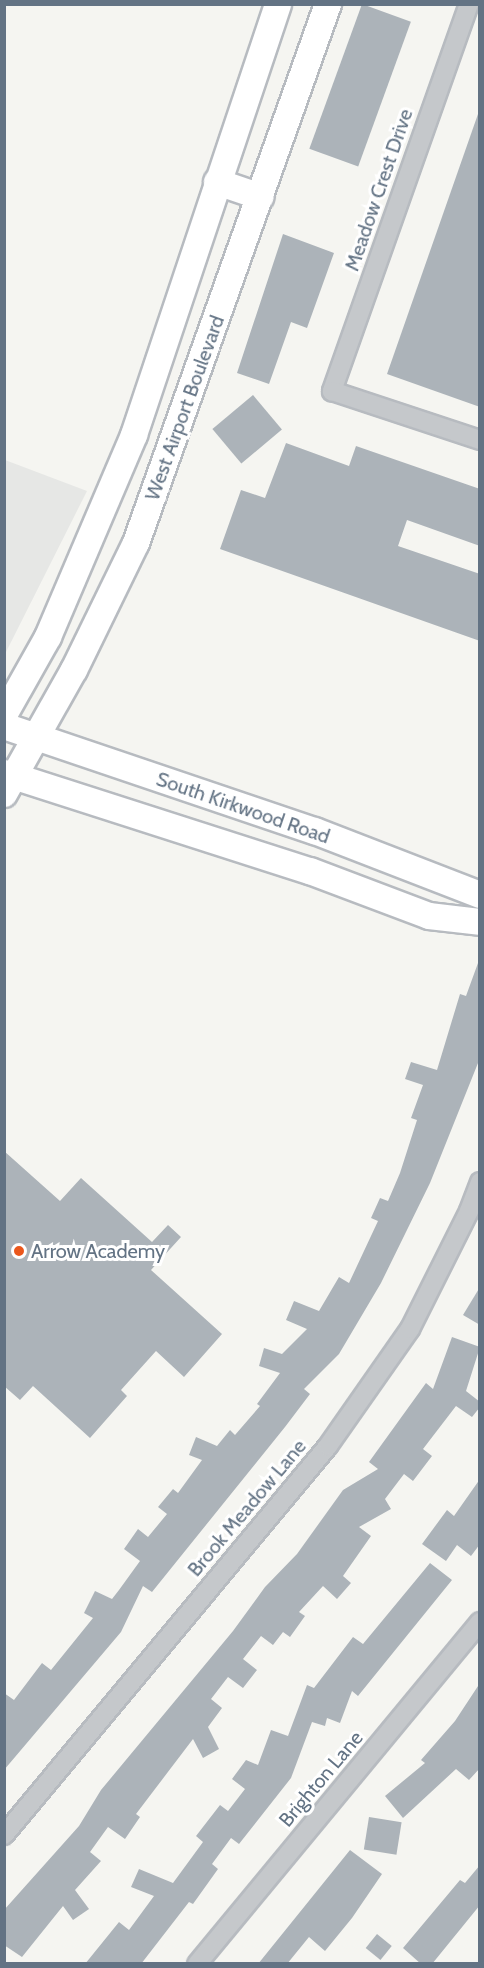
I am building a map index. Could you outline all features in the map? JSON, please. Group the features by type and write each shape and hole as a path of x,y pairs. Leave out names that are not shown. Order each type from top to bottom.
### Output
{"main road":[{"name":"West Airport Boulevard","path":"4,715 48,637 134,435 217,182 279,4"},
{"name":"West Airport Boulevard","path":"8,781 36,738 136,543 328,4"},
{"path":"217,182 261,197"},
{"name":"South Kirkwood Road","path":"4,726 315,831 480,895"},
{"name":"South Kirkwood Road","path":"8,781 310,871 429,916 480,922"}],"street":[{"name":"Meadow Crest Drive","path":"470,6 332,391 480,440"},
{"name":"Brook Meadow Lane","path":"4,1835 328,1446 410,1329 469,1211 480,1182"},
{"name":"Brighton Lane","path":"197,1964 479,1626"}],"shaded area":[{"path":"5,460 87,491 5,654"}],"building":[{"path":"362,4 411,22 358,166 309,149"},
{"path":"478,114 480,114 480,407 387,374"},
{"path":"283,234 334,253 307,328 291,322 269,384 237,373"},
{"path":"253,395 282,429 241,464 212,429"},
{"path":"286,443 349,466 356,446 480,489 480,546 407,520 398,546 480,574 480,641 220,549 241,490 265,498"},
{"path":"478,963 480,1058 430,1183 381,1283 339,1354 304,1389 310,1394 285,1427 152,1592 143,1586 121,1632 4,1770 4,1693 14,1700 42,1663 51,1670 93,1618 84,1613 95,1591 112,1599 119,1590 140,1561 124,1549 138,1529 148,1537 167,1514 158,1507 173,1489 178,1493 202,1460 189,1455 196,1437 217,1446 230,1430 235,1435 260,1406 257,1404 280,1373 259,1366 264,1348 282,1354 307,1329 286,1320 294,1301 319,1311 339,1277 349,1283 378,1221 371,1218 380,1198 388,1201 400,1173 417,1120 411,1118 423,1085 405,1079 411,1062 437,1070 460,994 466,996"},
{"path":"4,1151 60,1201 81,1178 152,1242 168,1225 181,1237 151,1270 222,1334 184,1377 156,1351 121,1390 127,1396 90,1438 33,1386 20,1400 4,1386"},
{"path":"480,1287 480,1325 463,1315"},
{"path":"452,1337 480,1347 466,1391 480,1402 480,1407 472,1417 456,1406 423,1449 432,1456 413,1481 404,1474 385,1499 391,1509 359,1527 371,1536 343,1576 351,1583 337,1599 323,1586 299,1612 305,1616 290,1637 283,1632 273,1645 261,1636 243,1659 257,1670 243,1688 228,1677 211,1699 222,1708 208,1727 219,1749 203,1758 193,1739 136,1814 140,1817 125,1839 108,1827 90,1852 101,1861 75,1890 89,1909 73,1920 63,1906 22,1957 4,1945 4,1910 79,1826 101,1790 233,1631 265,1587 297,1554 343,1490 378,1469 369,1462 426,1383 433,1389"},
{"path":"480,1479 480,1544 471,1556 457,1545 446,1561 422,1544 447,1510 454,1516"},
{"path":"430,1563 452,1580 358,1696 352,1691 340,1723 327,1718 325,1726 312,1722 291,1778 239,1844 231,1838 212,1864 218,1869 193,1904 189,1902 141,1964 85,1964 119,1922 129,1930 154,1896 131,1887 139,1869 173,1883 203,1842 196,1836 220,1805 228,1811 245,1789 232,1779 246,1760 258,1765 271,1730 288,1736 307,1685 314,1688 353,1637 363,1644"},
{"path":"480,1683 480,1768 469,1780 456,1769 403,1818 385,1796 425,1763 421,1760 455,1721"},
{"path":"369,1817 402,1822 396,1855 364,1850"},
{"path":"350,1850 382,1874 352,1918 325,1951 309,1937 287,1964 258,1964"},
{"path":"480,1865 480,1905 432,1964 421,1964 403,1948 460,1880 465,1883"},
{"path":"377,1934 392,1946 380,1960 366,1948"}],"place":[{"name":"Arrow Academy","path":"19,1251"}]}
